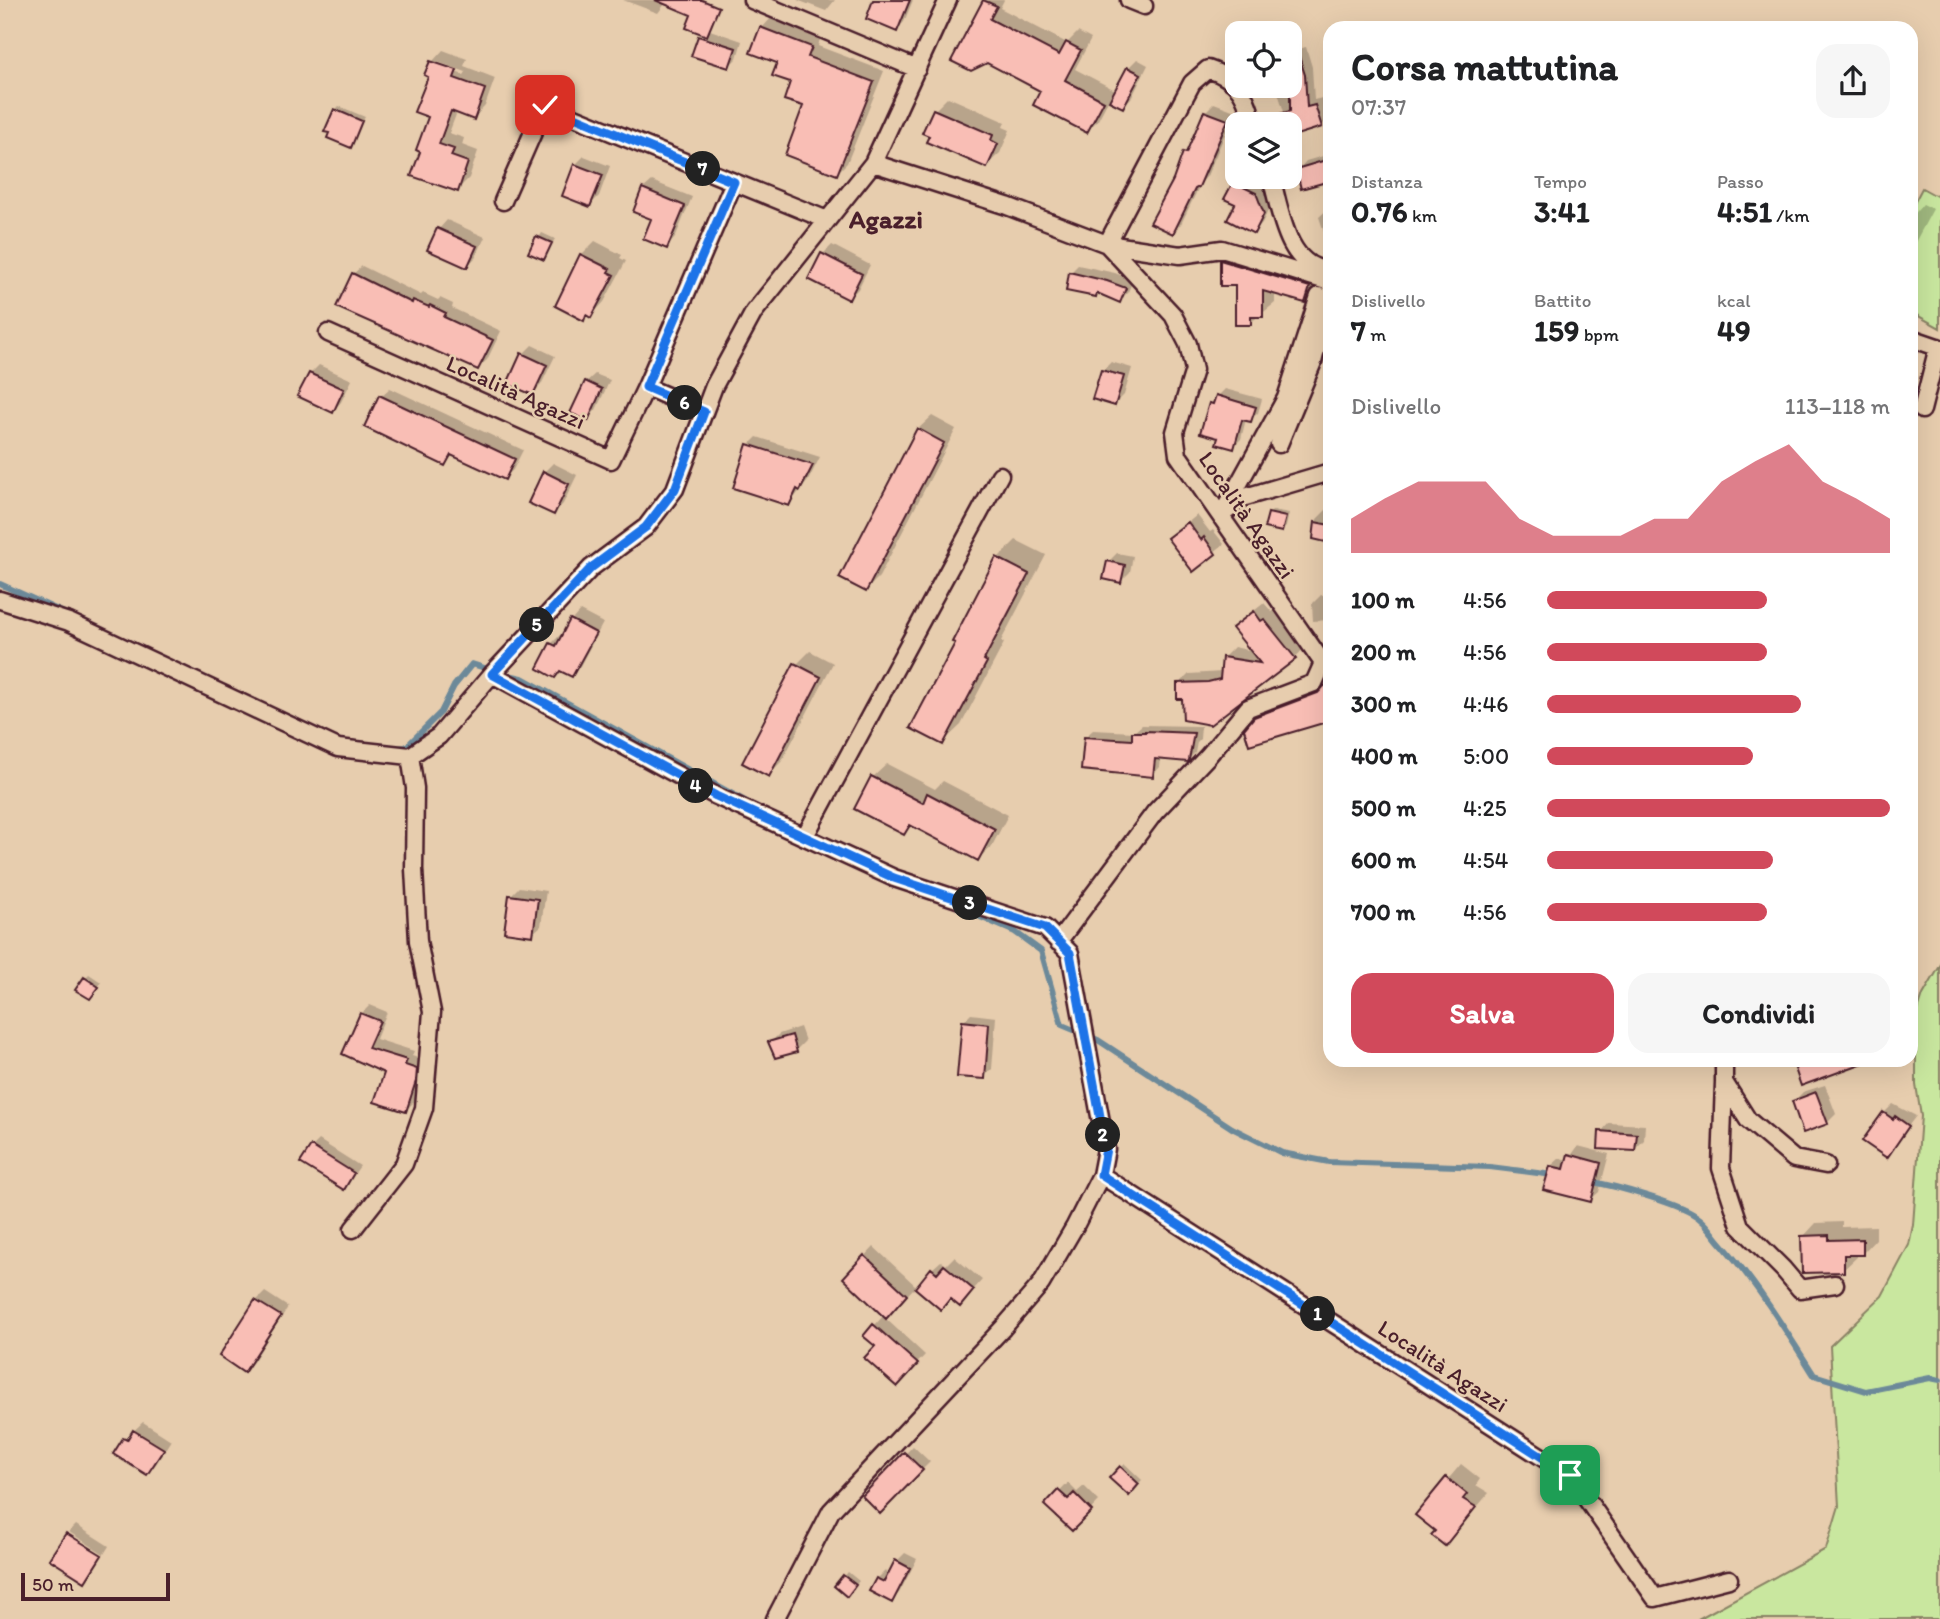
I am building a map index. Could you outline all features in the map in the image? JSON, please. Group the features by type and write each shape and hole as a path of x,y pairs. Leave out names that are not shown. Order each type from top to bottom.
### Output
{"street":[{"path":"752,0 917,69"},
{"path":"0,600 69,622 338,748 410,757 439,736 492,674 591,568 646,527 675,489 714,386 754,312 873,163 948,0"},
{"path":"1107,244 1192,83 1208,69 1228,76 1246,96 1251,112"},
{"path":"503,201 545,105 827,220"},
{"name":"Località Agazzi","path":"873,163 1007,206 1107,244 1180,255 1222,249 1323,280"},
{"name":"Località Agazzi","path":"328,333 611,460 646,387 734,182"},
{"path":"1275,189 1293,248 1313,269 1323,270"},
{"name":"Località Agazzi","path":"1107,244 1173,315 1188,344 1194,370 1175,432 1178,455 1323,657"},
{"path":"1220,516 1286,398 1323,298"},
{"path":"1279,444 1313,362 1323,301"},
{"path":"1918,340 1939,348 1922,410"},
{"path":"646,387 704,412"},
{"path":"1220,516 1242,498 1323,474"},
{"path":"805,836 1000,475"},
{"name":"Località Agazzi","path":"1058,942 1155,812 1208,756 1248,708 1314,683 1323,668"},
{"path":"492,674 716,796 894,878 1045,928 1070,953 1106,1149 1101,1175 1041,1284 831,1511 775,1619"},
{"path":"353,1229 404,1164 424,1108 432,1012 418,941 414,869 415,788 410,757"},
{"path":"1724,1067 1721,1168 1740,1226 1800,1289 1835,1284"},
{"path":"1724,1082 1748,1120 1794,1159 1826,1165"},
{"name":"Località Agazzi","path":"1101,1175 1570,1475 1655,1598 1729,1579"}],"green space":[{"path":"1922,188 1940,198 1940,328 1918,316 1918,196"},
{"path":"1940,966 1940,1619 1698,1619 1826,1549 1839,1506 1830,1346 1882,1296 1909,1245 1913,1225 1921,1116 1916,1067 1918,1011 1923,995"}],"building":[{"path":"655,0 702,0 719,7 707,36 686,28 691,15"},
{"path":"873,0 910,0 897,32 866,19"},
{"path":"983,0 997,6 990,19 1059,55 1066,42 1081,50 1065,80 1104,101 1087,133 1033,105 1040,91 987,63 971,71 951,61"},
{"path":"760,27 812,47 808,57 874,82 837,175 785,155 803,106 784,100 790,82 772,76 777,63 750,53"},
{"path":"698,36 736,48 729,68 691,56"},
{"path":"430,61 457,70 454,78 485,89 474,120 451,111 439,144 454,149 451,156 468,162 458,192 411,176 420,152 416,150 428,117 414,112 428,77 424,75"},
{"path":"1302,66 1307,107 1315,105 1322,127 1302,133 1302,112 1287,112 1290,111 1290,98 1302,98"},
{"path":"1127,67 1141,74 1123,108 1109,101"},
{"path":"334,109 362,121 351,148 327,138 329,133 324,132"},
{"path":"933,109 993,135 991,140 998,144 987,168 926,142 929,136 922,133"},
{"path":"1204,111 1225,119 1225,127 1199,187 1195,189 1173,234 1150,223 1173,180 1183,152 1186,153"},
{"path":"1323,161 1323,183 1302,189 1302,167"},
{"path":"574,164 603,175 590,207 562,196"},
{"path":"642,188 685,206 667,249 643,239 651,219 633,212"},
{"path":"1229,189 1248,189 1256,193 1264,214 1254,234 1227,220 1235,204 1224,199"},
{"path":"437,228 477,246 467,268 427,250"},
{"path":"536,236 552,243 544,260 528,253"},
{"path":"821,253 862,274 849,300 808,279"},
{"path":"580,254 610,269 608,272 614,275 591,318 586,315 584,321 555,306"},
{"path":"1220,260 1310,287 1305,303 1263,291 1263,317 1251,317 1251,325 1235,325 1235,286 1220,286"},
{"path":"1069,272 1126,288 1120,303 1097,293 1096,297 1066,291"},
{"path":"352,273 412,303 413,300 429,307 430,305 446,313 444,317 493,340 478,370 336,307"},
{"path":"521,353 547,365 533,395 507,384"},
{"path":"1101,370 1124,376 1115,406 1092,399"},
{"path":"309,373 344,389 333,413 297,396"},
{"path":"585,381 602,389 588,421 570,413"},
{"path":"379,395 515,459 505,480 451,455 445,466 364,427"},
{"path":"1216,395 1256,407 1251,422 1242,420 1234,449 1216,444 1218,438 1200,433 1209,403 1213,404"},
{"path":"917,428 944,443 866,592 839,578"},
{"path":"747,444 813,465 789,506 733,488"},
{"path":"543,471 569,484 554,515 528,503"},
{"path":"1268,513 1286,517 1282,532 1264,528"},
{"path":"1188,522 1201,540 1204,537 1216,554 1193,572 1167,538"},
{"path":"1315,522 1323,524 1323,541 1313,539"},
{"path":"996,557 1029,574 943,745 910,728"},
{"path":"1107,561 1125,565 1121,583 1103,579"},
{"path":"1254,611 1261,621 1264,619 1296,659 1210,725 1183,720 1182,699 1177,699 1177,683 1220,679 1222,657 1260,663 1232,628"},
{"path":"570,619 596,633 572,677 560,671 555,678 537,668 550,643 556,646"},
{"path":"794,663 821,677 769,777 742,763"},
{"path":"1323,687 1323,723 1249,745 1244,729 1254,717 1318,693"},
{"path":"1132,732 1194,733 1188,762 1155,759 1153,777 1081,770 1084,737 1132,740"},
{"path":"871,776 923,803 927,793 995,829 978,861 910,825 904,835 854,809"},
{"path":"509,895 538,899 533,936 504,932"},
{"path":"84,977 99,987 90,999 75,990"},
{"path":"360,1013 380,1021 368,1048 407,1060 405,1065 417,1069 406,1112 374,1102 384,1073 342,1054"},
{"path":"962,1021 989,1024 985,1079 957,1077"},
{"path":"792,1035 797,1052 775,1058 768,1042"},
{"path":"1794,1067 1852,1067 1801,1086"},
{"path":"1816,1092 1828,1124 1803,1133 1792,1101"},
{"path":"1883,1112 1893,1119 1895,1116 1909,1126 1887,1158 1862,1141"},
{"path":"1599,1131 1637,1134 1635,1151 1598,1149"},
{"path":"311,1146 354,1173 344,1190 300,1163"},
{"path":"1568,1154 1601,1163 1591,1202 1543,1190 1550,1166 1564,1169"},
{"path":"1829,1235 1829,1240 1863,1239 1863,1255 1844,1255 1844,1272 1802,1273 1801,1236"},
{"path":"864,1255 907,1295 886,1319 843,1278"},
{"path":"944,1265 974,1290 960,1307 950,1299 941,1310 915,1288 931,1268 937,1273"},
{"path":"255,1300 281,1316 244,1373 219,1356"},
{"path":"873,1324 918,1364 897,1387 864,1358 875,1346 863,1336"},
{"path":"133,1430 164,1449 147,1475 113,1454 123,1438 127,1440"},
{"path":"904,1452 923,1470 880,1514 862,1496"},
{"path":"1120,1466 1139,1484 1129,1496 1109,1478"},
{"path":"1446,1477 1467,1494 1463,1499 1476,1507 1445,1546 1431,1535 1435,1531 1415,1515"},
{"path":"1058,1490 1068,1499 1074,1493 1092,1511 1072,1531 1044,1505"},
{"path":"66,1533 102,1555 85,1582 49,1559"},
{"path":"895,1560 910,1568 892,1603 869,1591 876,1578 884,1582"},
{"path":"843,1575 856,1585 847,1597 834,1586"}],"waterway":[{"path":"0,584 62,612"},
{"path":"396,748 406,747 441,712 454,686 472,664 494,671"},
{"path":"504,674 522,678 754,806"},
{"path":"955,906 1015,932 1041,951 1062,1025 1098,1040 1232,1128 1282,1153 1329,1162 1490,1167 1553,1175"},
{"path":"1588,1181 1664,1201 1703,1221 1759,1291 1814,1375 1866,1391 1930,1378 1940,1380"}],"district":[{"name":"Agazzi","path":"886,219"}],"route":[{"path":"545,105 734,182 646,387 704,412 675,489 646,527 591,568 492,674 716,796 894,878 1045,928 1070,953 1106,1149 1101,1175 1570,1475"}]}
